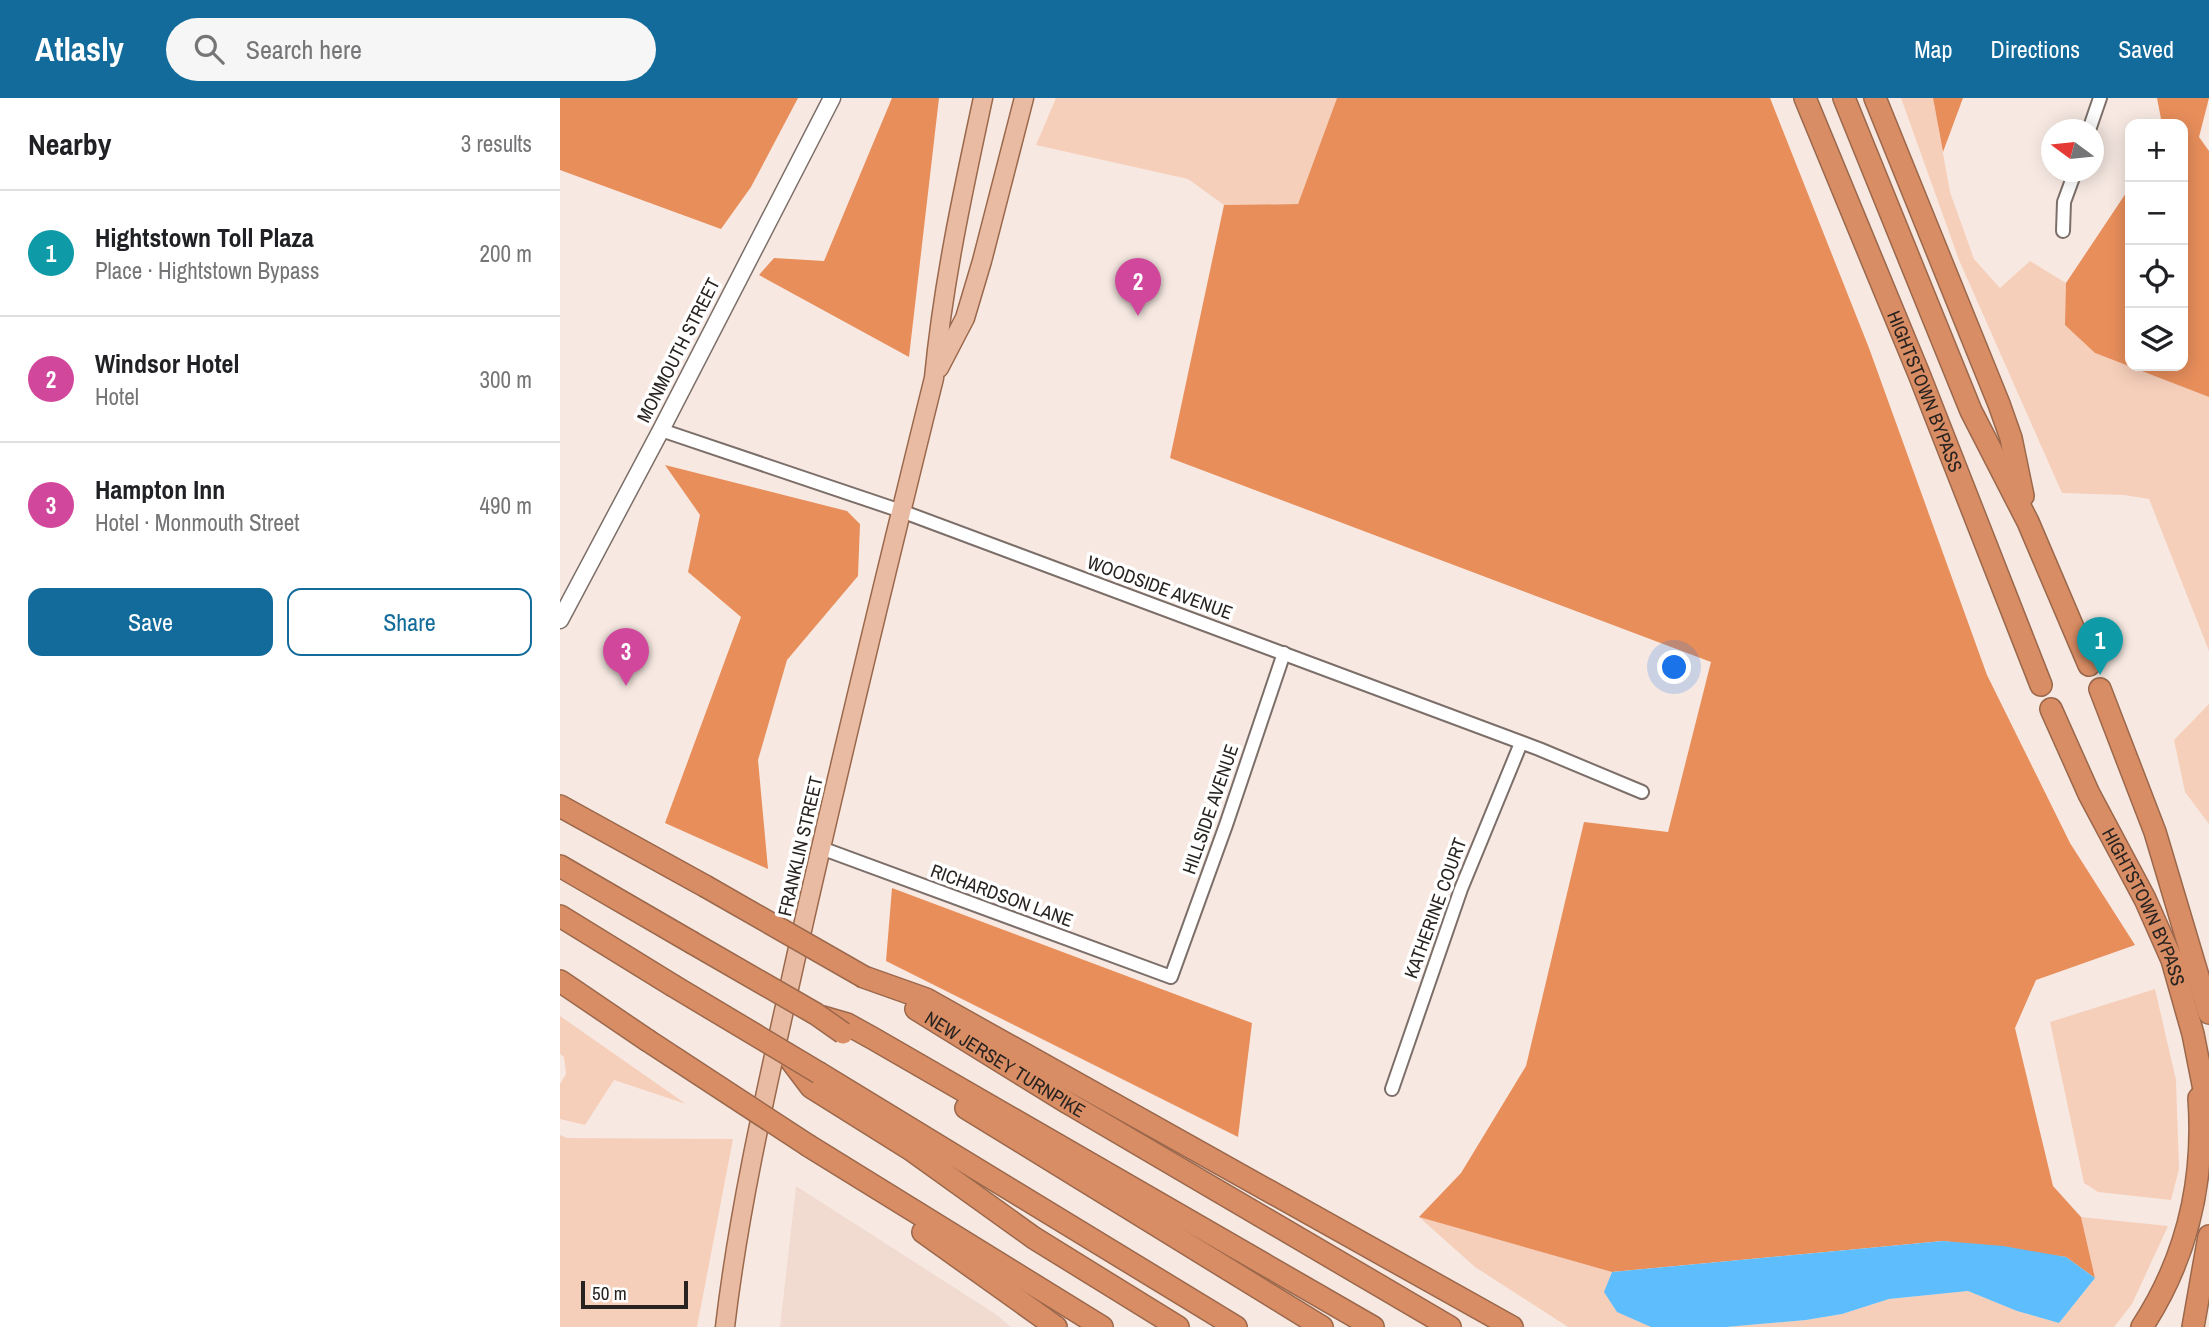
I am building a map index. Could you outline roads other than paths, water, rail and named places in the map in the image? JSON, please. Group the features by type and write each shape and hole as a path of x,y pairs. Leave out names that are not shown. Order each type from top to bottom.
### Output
{"highway":[{"name":"HIGHTSTOWN BYPASS","path":"1805,98 1919,374 2041,685"},
{"name":"HIGHTSTOWN BYPASS","path":"1844,98 1971,411 2028,522 2089,665"},
{"path":"1875,98 1999,404 2011,438 2028,522"},
{"path":"2100,688 2155,832 2194,919 2209,965"},
{"name":"HIGHTSTOWN BYPASS","path":"2051,709 2089,794 2161,932 2179,979 2193,1034"},
{"name":"NEW JERSEY TURNPIKE","path":"560,806 864,977 1068,1103 1450,1327"},
{"path":"2155,832 2209,1013"},
{"path":"560,866 1373,1327"},
{"path":"560,916 783,1051 815,1080 1042,1244 1178,1327"},
{"path":"864,977 926,999 1512,1327"},
{"path":"560,981 809,1146 1102,1327"},
{"path":"845,1029 1322,1327"},
{"path":"2193,1034 2209,1115"},
{"path":"2142,1327 2171,1275 2185,1239 2196,1196 2200,1122 2193,1034"},
{"path":"815,1080 1236,1327"},
{"path":"854,1174 936,1242 1056,1327"},
{"path":"2193,1327 2209,1236"},
{"path":"2206,1327 2209,1316"}],"main road":[{"path":"934,378 940,314 950,256 983,98"},
{"path":"934,378 965,318 1024,98"},
{"name":"FRANKLIN STREET","path":"726,1327 750,1168 821,848 934,378"}],"street":[{"name":"MONMOUTH STREET","path":"560,620 832,98"},
{"path":"2093,119 2100,98"},
{"path":"2063,231 2064,202 2071,182"},
{"name":"WOODSIDE AVENUE","path":"661,430 901,511 1284,653 1642,792"},
{"name":"HILLSIDE AVENUE","path":"1171,977 1284,653"},
{"name":"KATHERINE COURT","path":"1392,1089 1461,889 1521,743"},
{"name":"RICHARDSON LANE","path":"821,848 1171,977"}],"water":[{"path":"1943,1241 2003,1246 2066,1257 2095,1278 2059,1323 2017,1311 1968,1291 1889,1299 1842,1314 1806,1320 1726,1327 1651,1327 1617,1312 1604,1292 1612,1272"}],"place":[{"name":"Windsor Hotel","path":"1138,316"},
{"name":"Hightstown Toll Plaza","path":"2100,675"},
{"name":"Hampton Inn","path":"626,686"}]}
